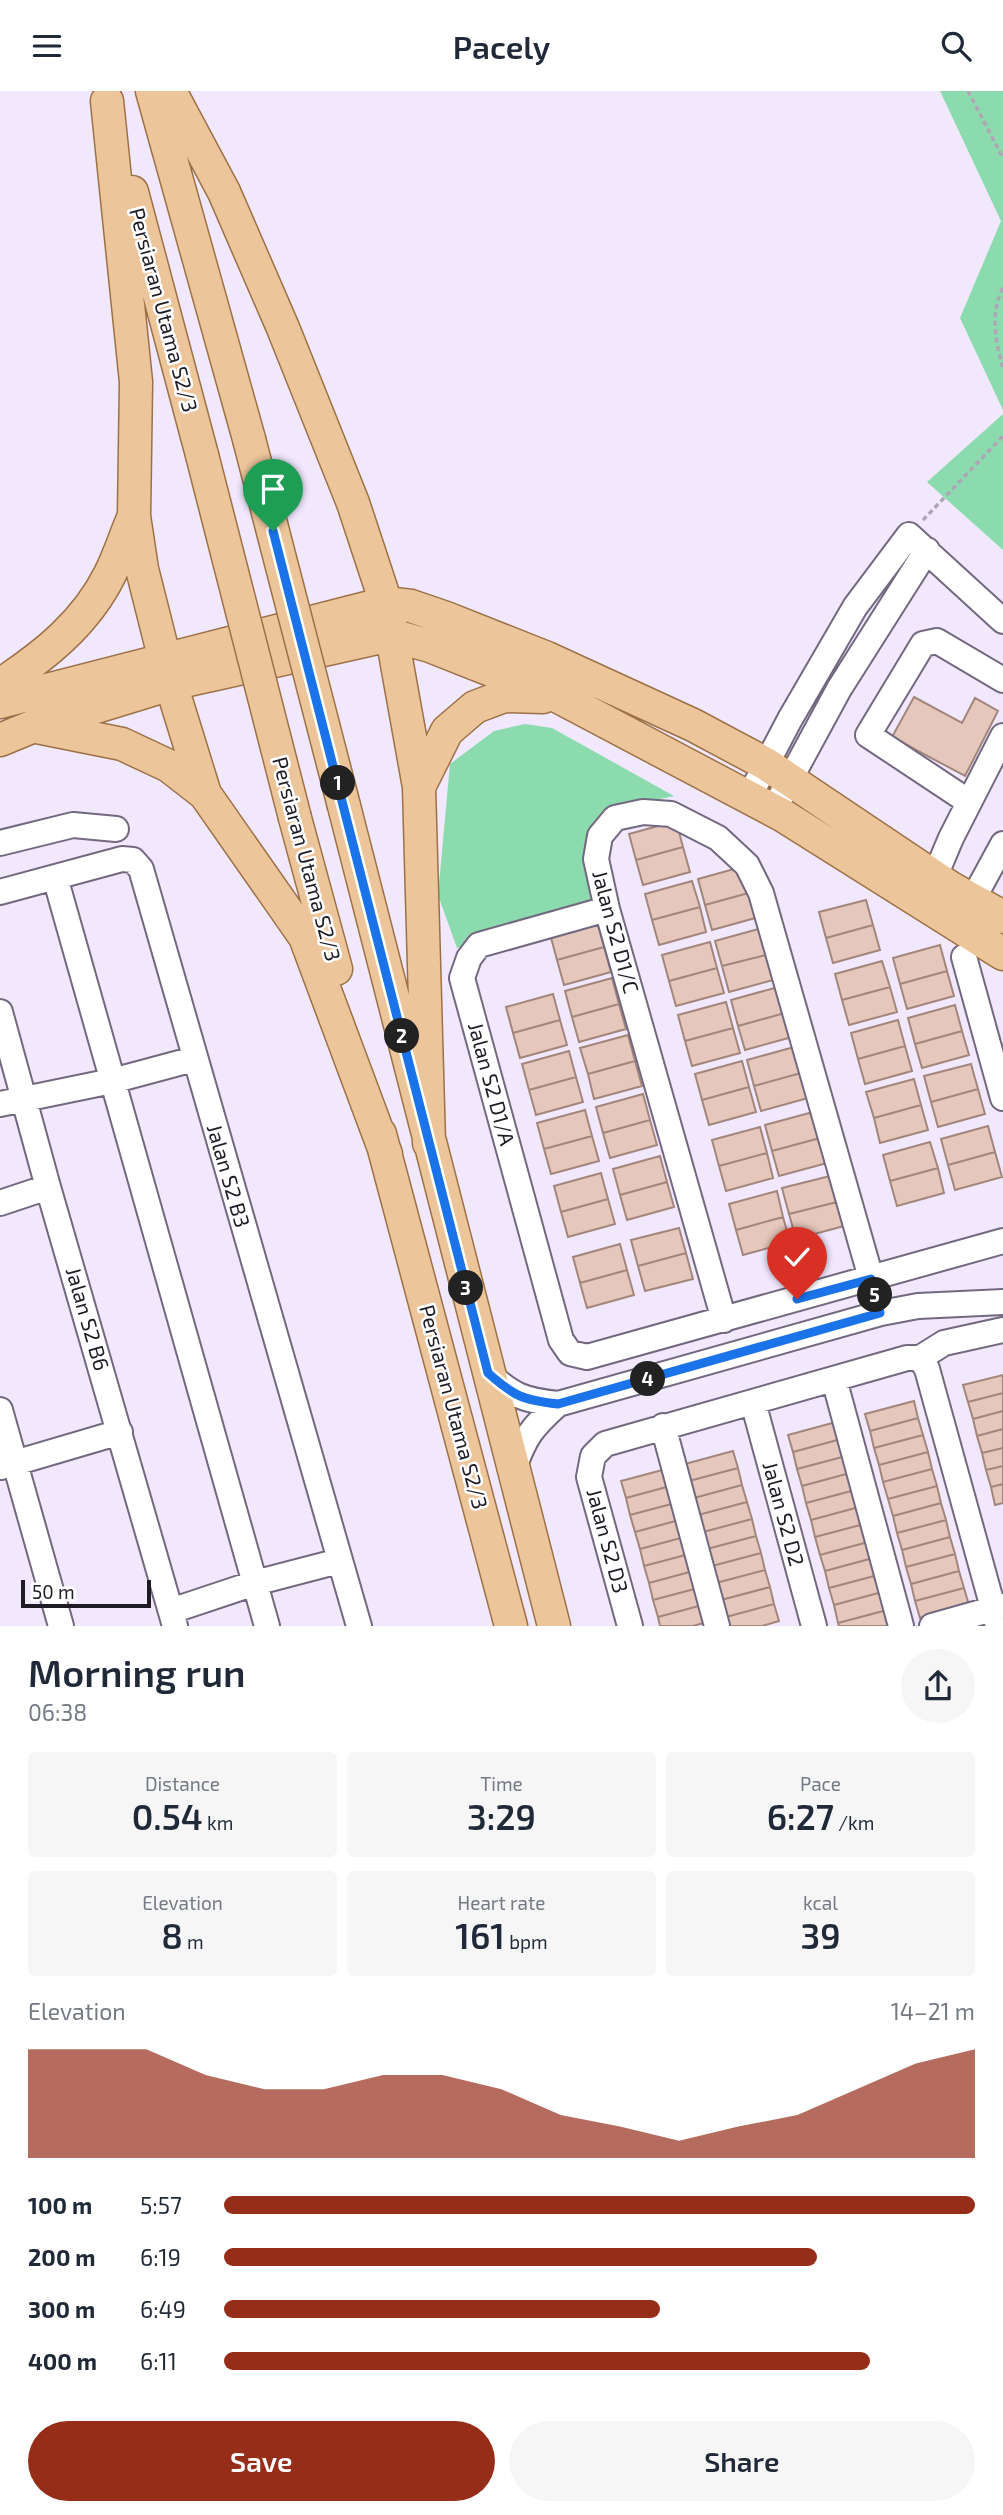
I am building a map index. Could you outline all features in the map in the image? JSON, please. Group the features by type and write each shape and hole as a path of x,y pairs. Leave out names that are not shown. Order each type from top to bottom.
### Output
{"main road":[{"name":"Persiaran Utama S2/3","path":"152,91 249,439 554,1626"},
{"path":"170,91 224,192 278,316 353,503 386,603 419,787 429,1143"},
{"name":"Persiaran Utama S2/3","path":"106,96 511,1626"},
{"path":"106,96 135,382 134,516 142,569 168,672 205,794"},
{"path":"0,685 38,660 79,622 110,575 134,516"},
{"path":"0,740 168,672 386,603 411,606 547,658 693,725 778,772 972,901 1003,917"},
{"path":"0,702 391,635 430,646 559,698 761,804 1003,954"},
{"path":"419,787 447,731 475,707 504,696 559,698"},
{"path":"34,726 121,744 169,766 205,794 305,937 386,1154"}],"street":[{"path":"761,804 778,772 839,689 918,542 1003,621"},
{"path":"969,802 868,735 923,644 937,641 1003,680"},
{"path":"935,876 1003,736"},
{"name":"Jalan S2 D1/C","path":"724,1320 607,909 596,859 600,836 615,818 643,812 671,814 718,838 747,865 761,893 880,1313"},
{"path":"0,843 72,825 116,829"},
{"path":"972,901 1002,850"},
{"name":"Jalan S2 B3","path":"0,892 122,859 133,860 141,869 359,1626"},
{"path":"55,877 267,1626"},
{"name":"Jalan S2 D1/A","path":"607,909 479,945 469,958 462,978 561,1340 570,1353 587,1357 724,1320"},
{"path":"964,957 1003,1098"},
{"name":"Jalan S2 B6","path":"0,1012 12,1101 48,1187 173,1618"},
{"path":"12,1101 112,1081 194,1059"},
{"path":"0,1203 48,1187"},
{"path":"724,1320 1003,1241"},
{"path":"488,1373 510,1392 529,1401 558,1404 880,1313 918,1306 1003,1302"},
{"path":"717,1626 663,1426 907,1358 920,1358 944,1343 1003,1330"},
{"path":"920,1358 927,1369 998,1614 932,1626"},
{"path":"834,1379 901,1626"},
{"name":"Jalan S2 D2","path":"752,1402 814,1626"},
{"path":"513,1470 524,1439 558,1404"},
{"path":"0,1410 8,1465 61,1626"},
{"name":"Jalan S2 D3","path":"630,1626 589,1477 593,1456 605,1444 663,1426"},
{"path":"8,1465 120,1432"},
{"path":"173,1618 255,1583 339,1561"}],"path":[{"path":"968,91 1003,158"},
{"path":"1003,288 997,298 995,332 1003,367"},
{"path":"918,542 1003,436"}],"green space":[{"path":"940,91 1003,91 1003,410 960,318 1001,221"},
{"path":"1003,414 1003,550 927,482"},
{"path":"525,724 552,728 674,796 614,809 596,906 457,948 438,895 450,764 494,731"}],"building":[{"path":"914,697 962,723 975,698 998,711 965,776 892,737"},
{"path":"676,821 683,847 636,860 629,834"},
{"path":"683,847 690,872 643,885 636,860"},
{"path":"745,866 752,892 705,905 698,879"},
{"path":"692,881 700,907 652,920 645,894"},
{"path":"752,892 759,917 712,930 705,905"},
{"path":"866,900 873,925 826,938 819,912"},
{"path":"700,907 706,932 659,945 652,920"},
{"path":"597,921 604,947 557,960 550,934"},
{"path":"873,925 880,950 833,963 826,938"},
{"path":"762,928 770,954 722,966 715,941"},
{"path":"710,942 717,968 669,981 662,955"},
{"path":"940,945 947,971 900,984 893,958"},
{"path":"604,947 611,972 564,985 557,960"},
{"path":"770,954 777,979 729,992 722,966"},
{"path":"882,961 890,987 842,1000 835,974"},
{"path":"717,968 724,993 676,1006 669,981"},
{"path":"947,971 954,996 907,1009 900,984"},
{"path":"612,978 619,1004 572,1017 565,991"},
{"path":"778,987 785,1013 738,1026 731,1000"},
{"path":"890,987 897,1012 849,1025 842,1000"},
{"path":"553,994 560,1020 513,1033 506,1007"},
{"path":"726,1002 733,1028 685,1041 678,1015"},
{"path":"619,1004 626,1029 579,1042 572,1017"},
{"path":"955,1005 962,1031 915,1044 908,1018"},
{"path":"785,1013 792,1037 745,1050 738,1026"},
{"path":"560,1020 567,1045 520,1058 513,1033"},
{"path":"898,1020 905,1046 858,1059 851,1033"},
{"path":"733,1028 740,1053 692,1066 685,1041"},
{"path":"962,1031 969,1055 922,1068 915,1044"},
{"path":"628,1035 635,1061 588,1074 580,1048"},
{"path":"905,1046 912,1071 865,1084 858,1059"},
{"path":"794,1047 801,1073 754,1086 747,1060"},
{"path":"569,1051 576,1077 529,1090 522,1064"},
{"path":"635,1061 642,1086 594,1099 588,1074"},
{"path":"742,1061 749,1087 702,1100 695,1074"},
{"path":"971,1064 978,1089 931,1102 924,1076"},
{"path":"801,1073 808,1098 761,1111 754,1086"},
{"path":"576,1077 583,1102 536,1115 529,1090"},
{"path":"914,1079 921,1105 874,1118 866,1092"},
{"path":"749,1087 756,1112 709,1125 702,1100"},
{"path":"978,1089 985,1114 938,1127 931,1102"},
{"path":"643,1094 650,1120 603,1133 596,1107"},
{"path":"921,1105 928,1130 880,1143 874,1118"},
{"path":"585,1110 592,1136 544,1149 537,1123"},
{"path":"813,1112 820,1138 772,1151 765,1125"},
{"path":"650,1120 657,1145 610,1158 603,1133"},
{"path":"988,1126 995,1152 948,1165 941,1139"},
{"path":"760,1127 767,1153 719,1166 712,1140"},
{"path":"592,1136 599,1161 551,1174 544,1149"},
{"path":"820,1138 827,1163 779,1176 772,1151"},
{"path":"930,1142 938,1168 890,1181 883,1155"},
{"path":"995,1152 1002,1177 955,1190 948,1165"},
{"path":"767,1153 773,1178 726,1191 719,1166"},
{"path":"660,1156 667,1182 620,1195 613,1169"},
{"path":"938,1168 944,1193 897,1206 890,1181"},
{"path":"601,1173 608,1199 561,1212 554,1186"},
{"path":"830,1176 837,1202 789,1214 782,1188"},
{"path":"667,1182 674,1207 627,1220 620,1195"},
{"path":"777,1191 783,1217 736,1230 729,1204"},
{"path":"608,1199 615,1224 568,1237 561,1212"},
{"path":"837,1202 844,1226 796,1239 789,1214"},
{"path":"783,1217 790,1242 743,1255 736,1230"},
{"path":"679,1228 686,1253 638,1266 631,1240"},
{"path":"620,1244 627,1270 580,1283 573,1257"},
{"path":"686,1253 693,1279 645,1291 638,1266"},
{"path":"627,1270 634,1295 587,1308 580,1283"},
{"path":"1003,1375 1003,1393 968,1402 963,1385"},
{"path":"1003,1393 1003,1411 973,1419 968,1402"},
{"path":"914,1401 918,1418 870,1431 865,1414"},
{"path":"1003,1411 1003,1429 977,1436 973,1419"},
{"path":"918,1418 923,1435 874,1448 870,1431"},
{"path":"836,1422 841,1439 793,1452 788,1435"},
{"path":"1003,1429 1003,1448 982,1453 977,1436"},
{"path":"923,1435 928,1452 879,1465 874,1448"},
{"path":"841,1439 846,1456 797,1469 793,1452"},
{"path":"1003,1448 1003,1466 986,1470 982,1453"},
{"path":"733,1451 738,1468 689,1481 685,1464"},
{"path":"928,1452 932,1469 883,1482 879,1465"},
{"path":"846,1456 850,1473 802,1486 797,1469"},
{"path":"1003,1466 1003,1484 991,1487 986,1470"},
{"path":"670,1468 674,1485 626,1498 621,1481"},
{"path":"738,1468 742,1485 694,1498 689,1481"},
{"path":"932,1469 937,1486 888,1499 883,1482"},
{"path":"850,1473 855,1490 806,1503 802,1486"},
{"path":"1003,1484 1003,1503 995,1505 991,1487"},
{"path":"674,1485 679,1502 630,1515 626,1498"},
{"path":"742,1485 747,1502 698,1515 694,1498"},
{"path":"937,1486 941,1503 893,1516 888,1499"},
{"path":"855,1490 859,1507 811,1520 806,1503"},
{"path":"679,1502 683,1519 635,1532 630,1515"},
{"path":"747,1502 752,1519 703,1532 698,1515"},
{"path":"941,1503 946,1520 897,1533 893,1516"},
{"path":"859,1507 864,1524 815,1537 811,1520"},
{"path":"683,1519 688,1536 640,1549 635,1532"},
{"path":"752,1519 756,1536 707,1549 703,1532"},
{"path":"946,1520 950,1537 902,1550 897,1533"},
{"path":"864,1524 868,1542 820,1555 815,1537"},
{"path":"688,1536 693,1553 644,1566 640,1549"},
{"path":"756,1536 761,1553 712,1566 707,1549"},
{"path":"950,1537 955,1554 906,1567 902,1550"},
{"path":"868,1542 873,1558 825,1571 820,1555"},
{"path":"693,1553 697,1570 649,1583 644,1566"},
{"path":"761,1553 765,1570 716,1583 712,1566"},
{"path":"955,1554 959,1571 911,1584 906,1567"},
{"path":"873,1558 878,1575 829,1588 825,1571"},
{"path":"697,1570 702,1587 653,1600 649,1583"},
{"path":"765,1570 770,1587 721,1600 716,1583"},
{"path":"959,1571 964,1588 915,1601 911,1584"},
{"path":"878,1575 882,1592 834,1605 829,1588"},
{"path":"702,1587 706,1604 658,1617 653,1600"},
{"path":"770,1587 774,1604 726,1617 721,1600"},
{"path":"964,1588 969,1605 920,1618 915,1601"},
{"path":"882,1592 887,1610 838,1623 834,1605"},
{"path":"706,1604 711,1621 693,1626 660,1626 658,1617"},
{"path":"774,1604 779,1621 762,1626 728,1626 726,1617"},
{"path":"887,1610 891,1626 839,1626 838,1623"}],"route":[{"path":"273,531 488,1373 510,1392 529,1401 558,1404 880,1313 871,1279 797,1299"}]}
